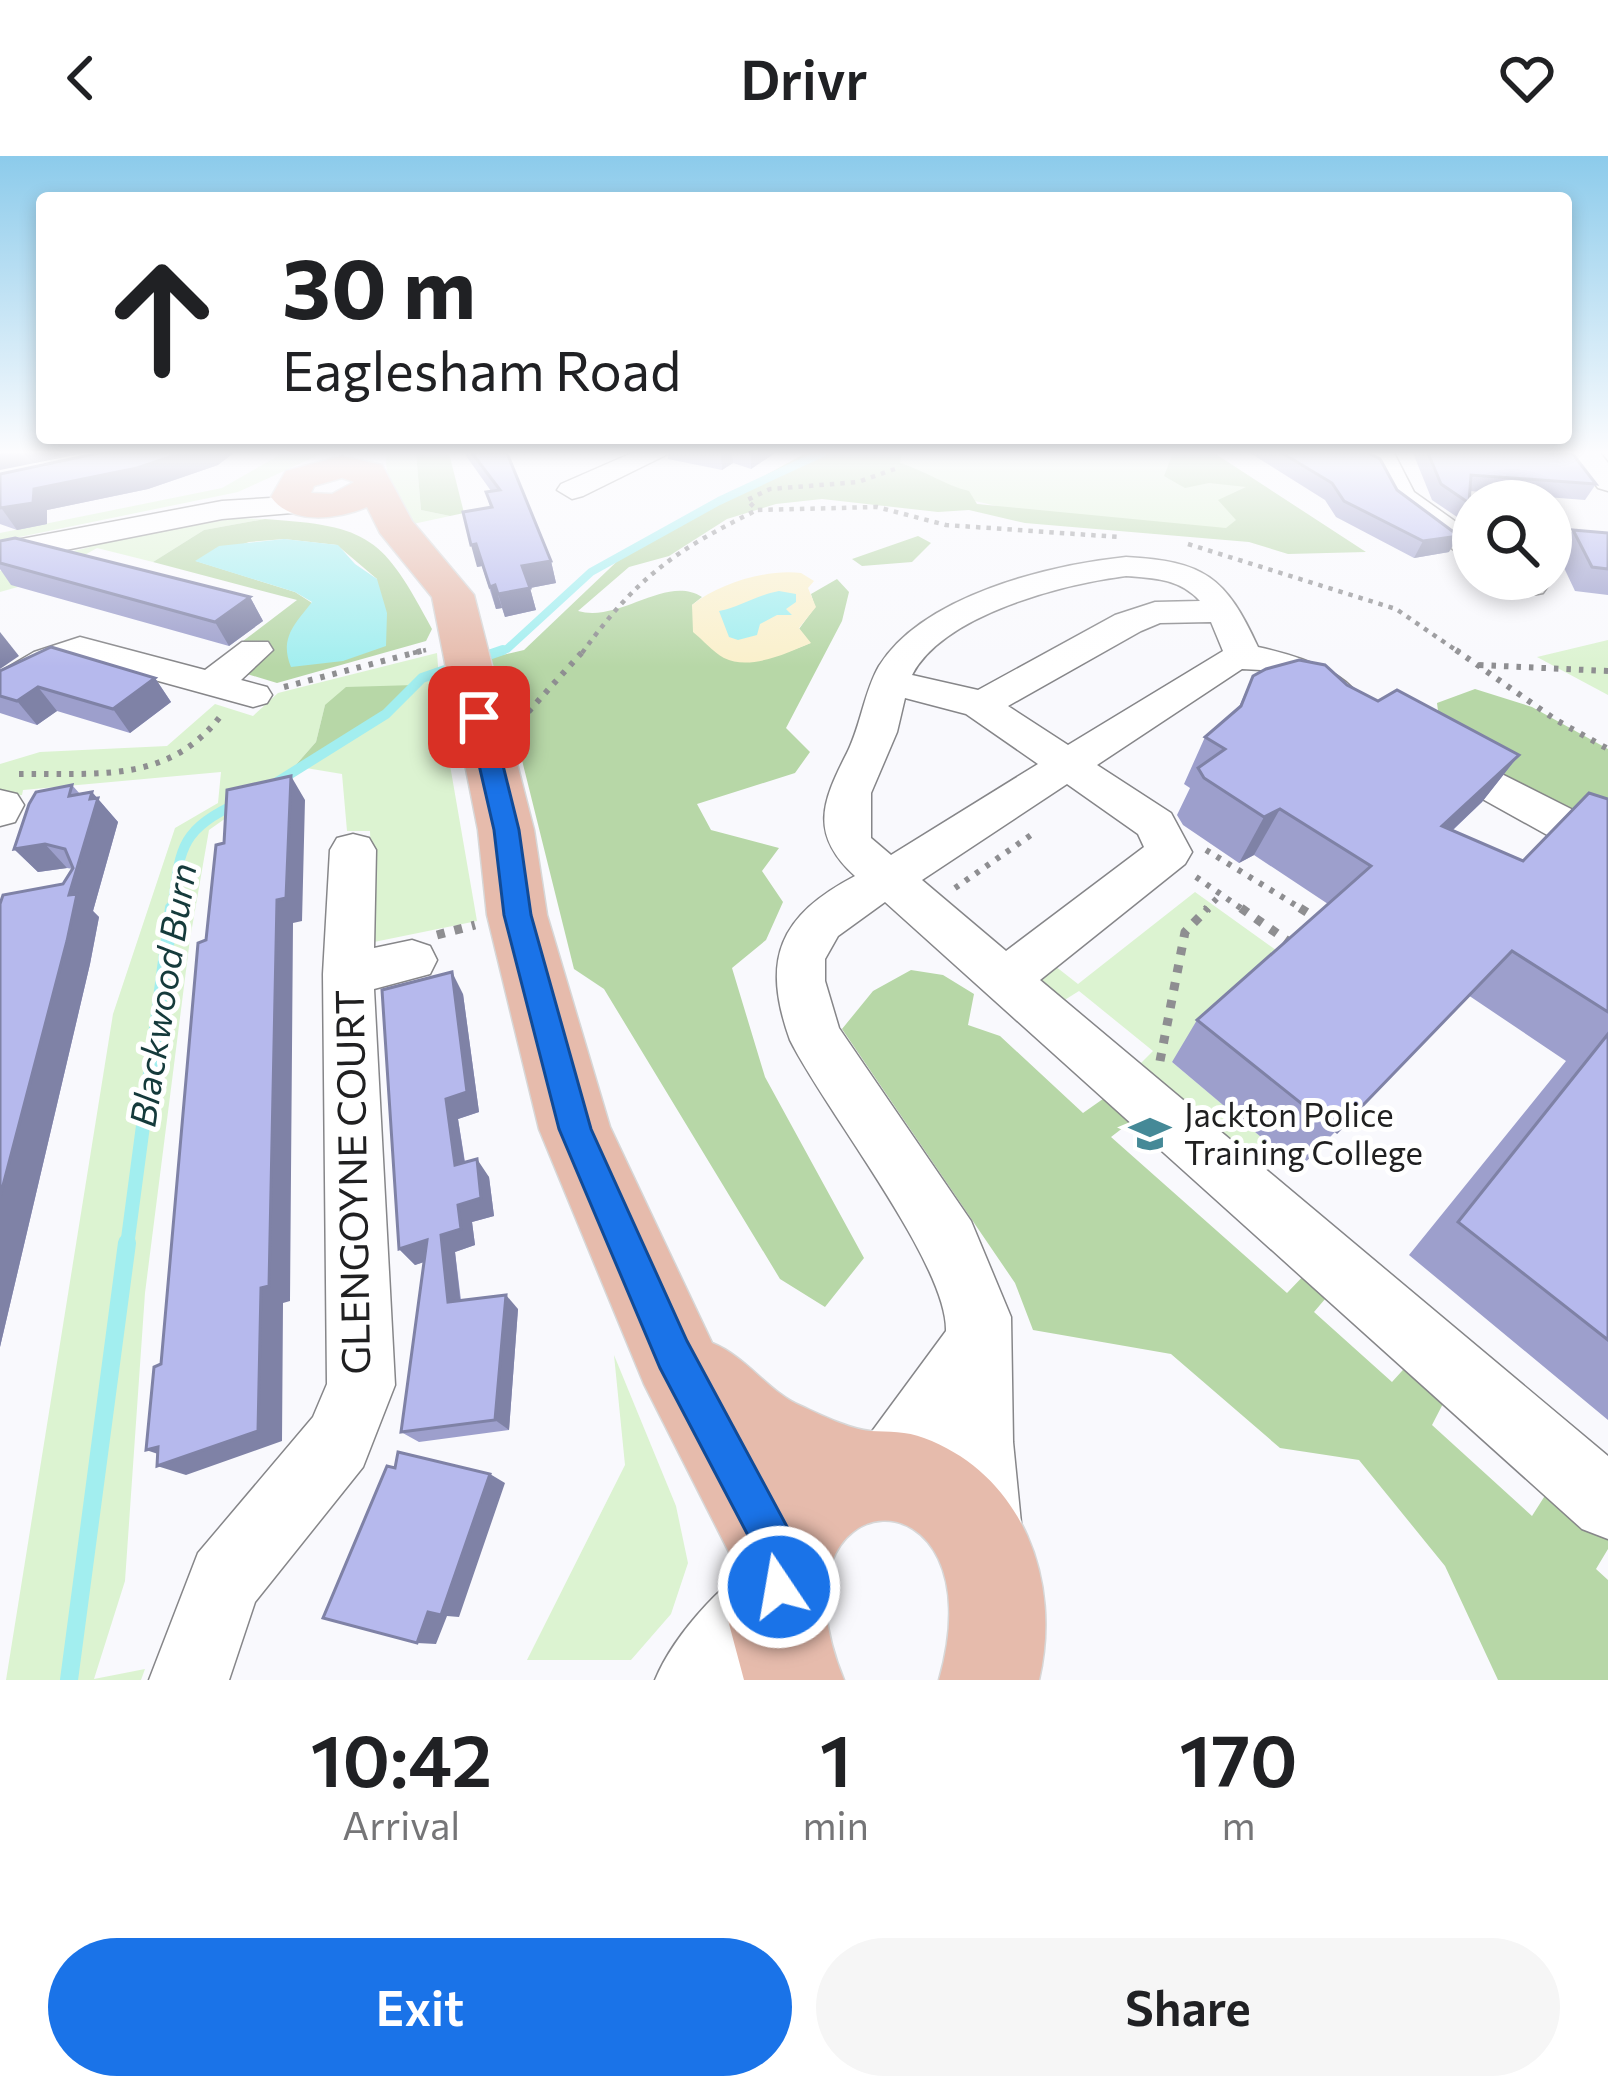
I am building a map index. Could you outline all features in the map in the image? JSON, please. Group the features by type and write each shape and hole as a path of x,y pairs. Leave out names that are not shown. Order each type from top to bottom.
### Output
{"main road":[{"path":"394,525 453,596 506,830 517,915 575,1129 674,1354 781,1573"},
{"path":"674,1354 766,1437 876,1475 909,1478 954,1505 995,1636"},
{"path":"794,1680 782,1650 776,1604 781,1573 800,1522 838,1486 876,1475"}],"street":[{"path":"0,553 149,524"},
{"path":"1244,656 1222,611 1198,580 1144,566 1099,567 1056,577 945,627 904,658 890,683 876,736 847,794 843,824 851,846 1608,1503"},
{"path":"980,705 1128,622 1155,613 1222,611"},
{"path":"0,689 62,642 234,689 255,650"},
{"path":"995,1636 978,1442 979,1317 949,1243 817,1040 800,1005 796,976 808,934 841,905 904,896 1067,765 1244,656 1270,659 1574,830 1608,837"},
{"path":"890,683 980,705 1155,824 1165,850 1004,980"},
{"name":"GLENGOYNE COURT","path":"189,1680 225,1580 338,1442 361,1385 348,974 353,850"},
{"path":"348,974 412,959"},
{"path":"876,1475 979,1341"},
{"path":"695,1680 781,1573"}],"path":[{"path":"514,726 563,680 644,578 734,524"},
{"path":"1,798 74,772 88,776 152,767 200,739 219,721 234,689 461,641"},
{"path":"1476,665 1513,663 1559,673 1608,671"},
{"path":"904,896 1060,815 1092,815 1118,799"},
{"path":"1298,948 1165,850 1189,840 1325,923"},
{"path":"1132,1089 1163,1058 1185,932 1221,894"},
{"path":"412,959 424,938 517,915"}],"green space":[{"path":"44,524 82,524 0,541 0,533"},
{"path":"201,524 237,524 204,530 153,562 97,548 39,581 0,592 0,571 123,538"},
{"path":"237,524 328,526 370,542 385,556 432,629 426,641 277,683 247,674 270,652 243,641 297,600 153,562 204,530","holes":["284,539 337,545 377,579 312,603 295,592 196,561 249,542"]},
{"path":"676,524 719,524 669,556 629,567 578,611 610,611 658,594 688,591 702,597 692,605 711,646 737,661 775,656 810,643 799,629 815,607 811,594 837,579 849,592 842,621 786,728 810,752 795,773 697,804 711,830 779,848 762,871 783,902 766,940 732,968 765,1077 864,1258 825,1307 780,1279 604,989 574,969 508,704 489,658 524,650 629,550"},
{"path":"1038,524 1226,528 1231,524 1323,524 1366,552 1288,554 1249,542"},
{"path":"1148,524 1322,524 1346,540"},
{"path":"918,536 931,543 912,562 862,566 852,559"},
{"path":"1608,640 1608,695 1537,657"},
{"path":"437,653 442,719 477,921 374,942 370,831 347,831 342,774 300,767 386,714 325,705 316,742 287,775 209,830 190,939 145,1293 125,1581 94,1679 145,1669 141,1680 6,1680 113,1014 175,828 218,803 221,772 23,790 22,795 0,798 0,764 40,752 167,746 215,704 253,716 278,693"},
{"path":"415,685 386,714 287,775 316,742 325,705 346,687"},
{"path":"1475,689 1532,707 1608,749 1608,827 1518,791 1440,726 1437,703"},
{"path":"1195,892 1287,958 1172,1062 1277,1150 1252,1176 1131,1073 1153,1051 1079,991 1055,1006 1031,984 1055,966 1078,984"},
{"path":"911,970 943,975 974,994 968,1025 1000,1036 1083,1113 1110,1094 1137,1117 1111,1137 1287,1293 1310,1269 1331,1292 1314,1312 1392,1382 1411,1361 1448,1394 1432,1425 1532,1516 1553,1483 1608,1537 1608,1549 1596,1569 1608,1580 1608,1680 1498,1680 1445,1566 1359,1460 1280,1448 1171,1354 1033,1330 1015,1283 842,1029 873,991"},
{"path":"614,1355 676,1506 688,1563 671,1614 631,1660 527,1660 625,1465"}],"sand":[{"path":"801,573 814,581 808,588 816,607 799,628 811,643 745,663 724,658 693,632 692,605 716,590 759,576"}],"water":[{"path":"284,539 338,545 377,579 387,613 386,646 343,661 291,667 288,639 312,602 295,592 195,561 219,546"},
{"path":"779,591 796,594 796,602 786,609 792,615 777,615 760,624 757,635 738,640 729,637 719,611"}],"building":[{"path":"466,524 536,524 551,561 522,566 530,588 498,594 495,585 490,587 476,544 471,545"},
{"path":"1390,524 1443,524 1452,537 1423,541"},
{"path":"1573,530 1608,533 1608,569 1592,567"},
{"path":"15,538 250,597 215,622 0,563 0,541"},
{"path":"51,647 155,678 113,709 38,687 17,701 0,696 0,671"},
{"path":"1299,660 1325,665 1347,685 1378,701 1397,690 1519,755 1442,826 1523,861 1589,793 1608,799 1608,1012 1512,951 1337,1132 1197,1020 1371,866 1280,809 1264,817 1204,778 1198,768 1225,749 1205,737 1241,706 1253,676"},
{"path":"291,776 286,898 277,900 269,1286 261,1288 258,1431 157,1466 158,1447 146,1450 154,1367 161,1364 198,943 206,940 216,845 224,843 227,790"},
{"path":"72,785 69,796 92,792 90,799 98,798 69,895 77,894 67,941 0,1197 0,904 3,895 63,884 73,868 65,849 45,844 14,849 36,792"},
{"path":"452,972 467,1092 446,1099 455,1165 477,1159 481,1198 458,1205 461,1229 441,1235 448,1302 506,1295 495,1420 401,1432 427,1240 399,1249 382,990"},
{"path":"1608,1034 1608,1340 1458,1222"},
{"path":"398,1452 490,1474 441,1615 428,1612 417,1643 323,1618 387,1466 395,1468"}],"waterway":[{"name":"Blackwood Burn","path":"497,652 507,649 591,572 677,524"},
{"name":"Blackwood Burn","path":"497,652 503,650"},
{"name":"Blackwood Burn","path":"274,784 386,714 422,678 497,652"},
{"name":"Blackwood Burn","path":"172,911 186,843 205,822 240,802"},
{"name":"Blackwood Burn","path":"127,1246 172,908"},
{"name":"Blackwood Burn","path":"69,1680 127,1243"}],"place":[{"name":"Jackton Police Training College","path":"1150,1134"}],"route":[{"path":"479,717 506,830 517,915 575,1129 674,1354 783,1560 779,1587"}]}
